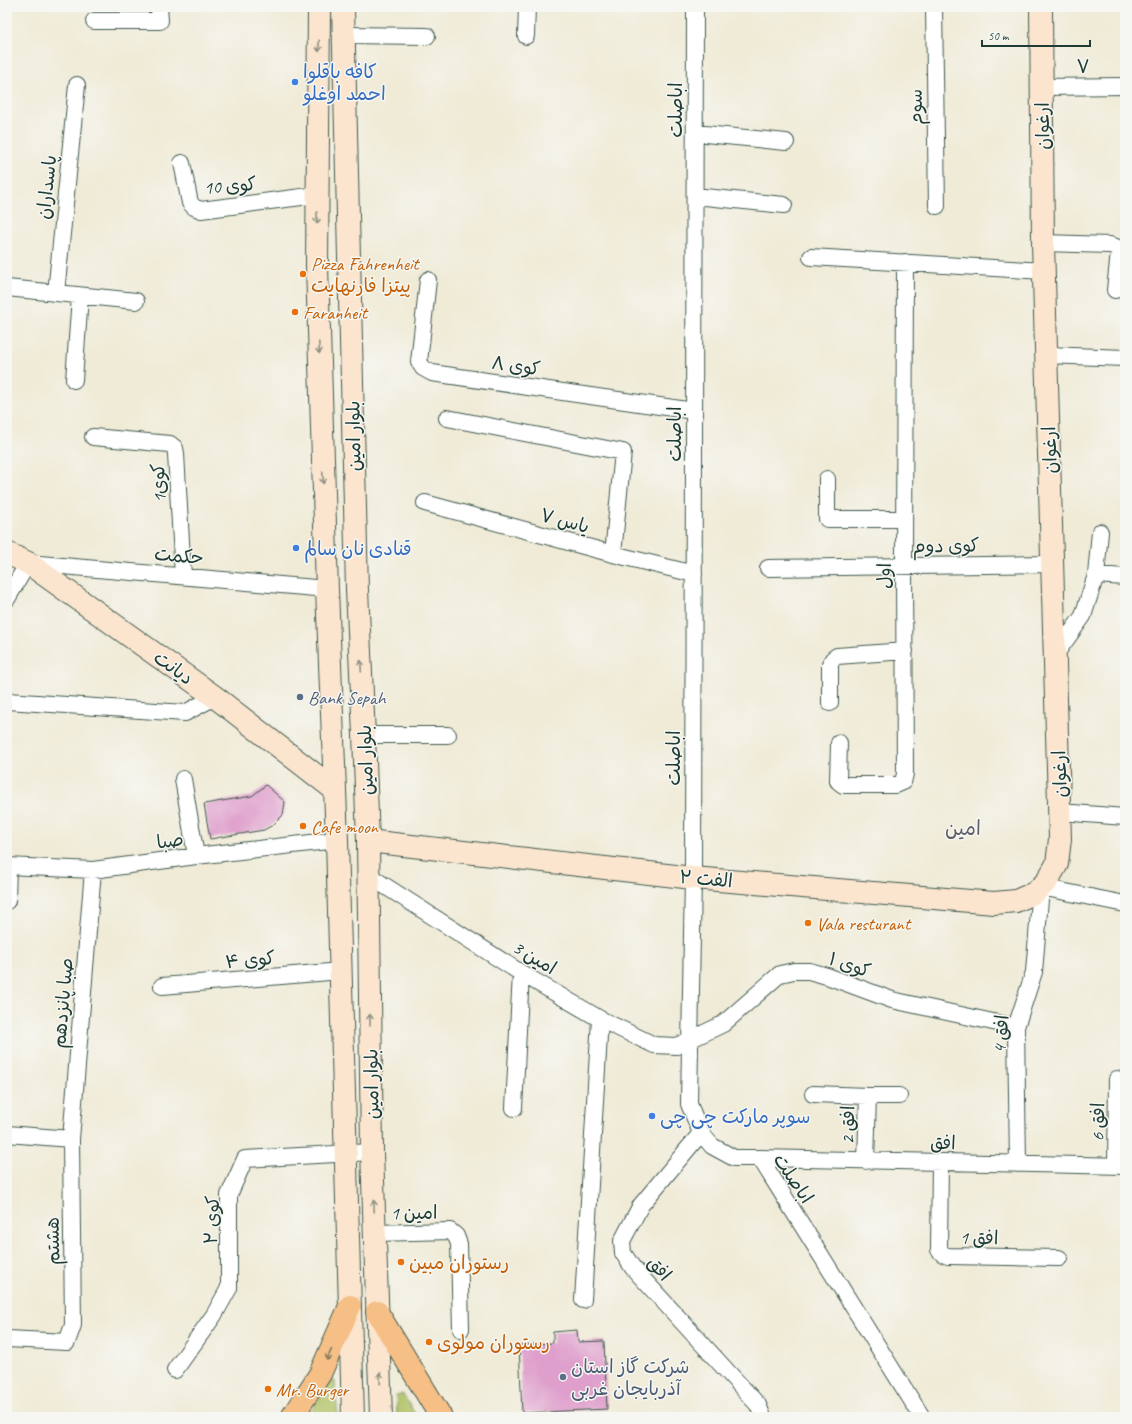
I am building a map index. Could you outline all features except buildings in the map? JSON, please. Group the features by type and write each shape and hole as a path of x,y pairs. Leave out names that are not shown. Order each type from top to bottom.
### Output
{"main road":[{"name":"بلوار امین","path":"319,7 317,266 326,589 342,971 353,1417"},
{"name":"بلوار امین","path":"343,7 357,590 368,841 372,1152 381,1417"},
{"name":"ارغوان","path":"1040,7 1043,243 1060,812 1060,839 1057,864 1047,881 1041,887"},
{"name":"دیانت","path":"7,553 28,563 215,697 335,790"},
{"path":"326,589 357,590"},
{"name":"الفت ۲","path":"368,841 693,878 994,903 1016,901 1034,893 1041,887"},
{"path":"292,1417 320,1374 350,1306"},
{"path":"377,1312 441,1417"}],"street":[{"path":"94,21 160,21 159,7"},
{"path":"526,36 527,7"},
{"name":"اباصلت","path":"695,7 693,878 689,1104 701,1133 712,1146 734,1158 760,1158 922,1417"},
{"name":"سوم","path":"934,7 937,206"},
{"path":"344,35 427,36"},
{"name":"پاسداران","path":"56,293 77,85"},
{"name":"۷","path":"1041,87 1125,86"},
{"path":"695,133 786,142"},
{"name":"کوی 10","path":"182,163 190,203 194,207 201,210 317,195"},
{"path":"695,196 784,205"},
{"path":"1043,243 1110,245 1116,247 1120,252 1115,290"},
{"path":"811,257 1044,271"},
{"name":"اول","path":"838,743 838,782 840,784 896,785 903,782 905,774 905,262"},
{"name":"کوی ۸","path":"428,280 419,362 423,368 432,373 694,411"},
{"path":"7,288 136,301"},
{"path":"74,380 80,296"},
{"path":"1046,355 1125,358"},
{"path":"447,418 623,452 613,554"},
{"name":"کوی1","path":"93,437 170,444 175,448 183,576"},
{"path":"827,479 828,519 904,519"},
{"name":"یاس ۷","path":"425,503 613,554 694,574"},
{"path":"1055,655 1083,616 1096,575 1100,532"},
{"path":"7,599 28,563"},
{"name":"حکمت","path":"28,563 326,589"},
{"name":"کوی دوم","path":"768,568 1053,564"},
{"path":"1096,575 1125,577"},
{"path":"830,703 830,664 837,656 905,651"},
{"path":"7,701 185,713 215,697"},
{"path":"364,735 448,734"},
{"path":"183,779 196,856"},
{"path":"1060,812 1125,817"},
{"name":"صبا","path":"8,866 92,870 196,856 337,840"},
{"path":"7,901 8,866"},
{"name":"صبا پانزدهم","path":"71,1139 92,870"},
{"name":"امین 3","path":"368,875 521,973 600,1019 654,1045 676,1046 690,1039"},
{"path":"1041,887 1125,904"},
{"name":"افق 4","path":"1018,1164 1016,1027 1034,972 1041,887"},
{"name":"کوی ۴","path":"162,986 342,971"},
{"name":"کوی ۱","path":"690,1039 723,1024 780,974 794,971 809,971 827,976 892,1000 1016,1027"},
{"path":"514,1108 521,973"},
{"path":"583,1300 600,1019"},
{"name":"افق 6","path":"1117,1079 1120,1166"},
{"name":"افق 2","path":"813,1094 868,1096 866,1160"},
{"path":"868,1096 899,1096"},
{"name":"افق","path":"701,1133 641,1205 622,1241 623,1253 632,1268 758,1405 764,1417"},
{"path":"7,1134 71,1139"},
{"name":"هشتم","path":"7,1339 67,1342 73,1325 71,1139"},
{"path":"346,1153 372,1152"},
{"name":"کوی ۲","path":"175,1370 214,1315 229,1288 229,1195 245,1159 346,1153"},
{"name":"افق","path":"760,1158 1120,1166"},
{"name":"افق 1","path":"940,1162 939,1250 943,1254 948,1256 1059,1258"},
{"name":"امین 1","path":"375,1233 450,1231 456,1236 459,1244 461,1329"}],"green space":[{"path":"331,1378 335,1381 338,1417 307,1417"},
{"path":"403,1394 417,1417 397,1417 396,1396"}],"place":[{"name":"کافه باقلوا احمد اوغلو","path":"295,82"},
{"name":"Pizza Fahrenheit پیتزا فارنهایت","path":"303,274"},
{"name":"Faranheit","path":"295,312"},
{"name":"قنادی نان سالم","path":"296,548"},
{"name":"Bank Sepah","path":"300,697"},
{"name":"Cafe moon","path":"303,826"},
{"name":"Vala resturant","path":"808,923"},
{"name":"سوپر مارکت چی چی","path":"652,1116"},
{"name":"رستوران مبین","path":"401,1262"},
{"name":"رستوران مولوی","path":"429,1342"},
{"name":"شرکت گاز استان آذربایجان غربی","path":"563,1377"},
{"name":"Mr. Burger","path":"268,1389"}],"district":[{"name":"امین","path":"963,828"}]}
